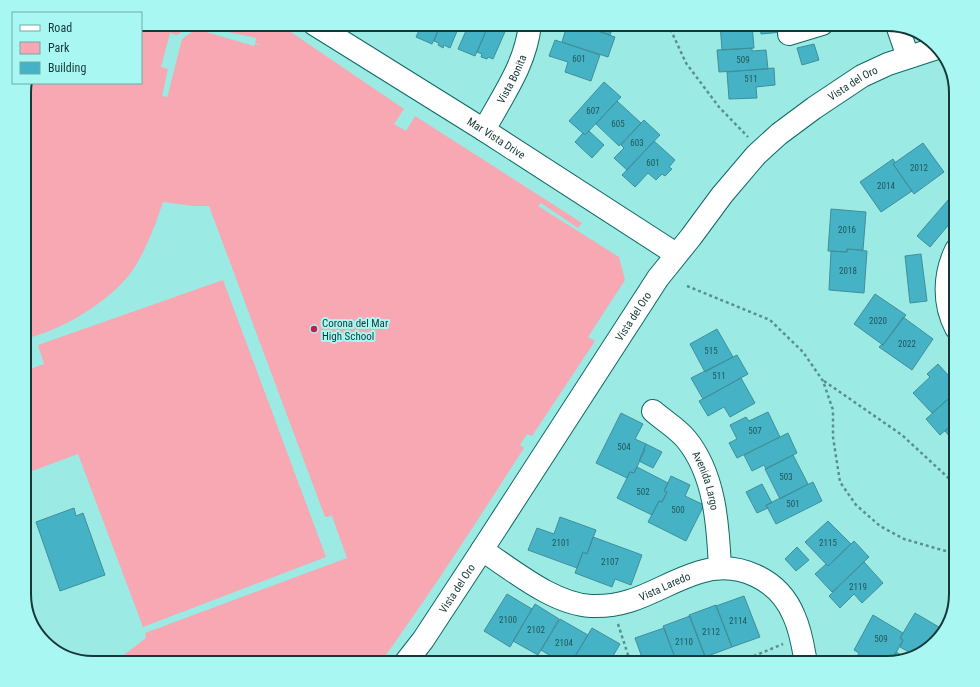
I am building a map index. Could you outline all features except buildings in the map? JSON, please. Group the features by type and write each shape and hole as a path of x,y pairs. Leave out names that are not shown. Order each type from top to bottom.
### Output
{"street":[{"name":"Mar Vista Drive","path":"325,31 484,130 676,254"},
{"name":"Vista Bonita","path":"484,130 510,86 523,59 529,31"},
{"path":"789,34 799,31"},
{"path":"899,32 908,57"},
{"name":"Vista del Oro","path":"410,656 423,640 482,550 658,278 736,177 756,155 779,134 814,108 862,76 908,57 932,50"},
{"path":"949,268 946,286 949,307"},
{"name":"Avenida Largo","path":"653,411 686,439 702,466 712,496 718,534 720,568"},
{"name":"Vista Laredo","path":"482,550 553,595 573,603 590,606 612,606 633,601 700,572 720,568 740,570 752,574 775,587 787,602 795,616 805,656"}],"path":[{"path":"671,31 686,63 719,107 746,135"},
{"path":"687,286 770,320 803,352 823,381 833,410 833,437 840,482 856,505 880,526 904,539 949,552"},
{"path":"823,381 902,435 949,478"},
{"path":"617,622 627,656"},
{"path":"753,656 785,642"}],"green space":[{"name":"Corona del Mar High School","path":"142,31 183,31 177,35 170,33 161,67 168,69 162,96 167,97 166,102 182,39 193,31 203,31 254,46 255,44 264,46 255,43 256,38 228,31 289,31 404,109 394,124 406,131 415,116 582,223 578,228 541,203 538,206 619,257 625,280 588,337 595,341 532,436 527,434 520,445 524,448 436,583 385,656 122,656 146,638 145,633 347,558 332,516 325,517 209,206 193,206 163,202 152,233 142,254 131,273 124,281 91,309 65,324 31,337 32,84 142,84"},
{"path":"223,280 326,557 143,627 78,454 31,471 31,369 44,364 38,345"}],"place":[{"name":"Corona del Mar High School","path":"314,329"}]}
